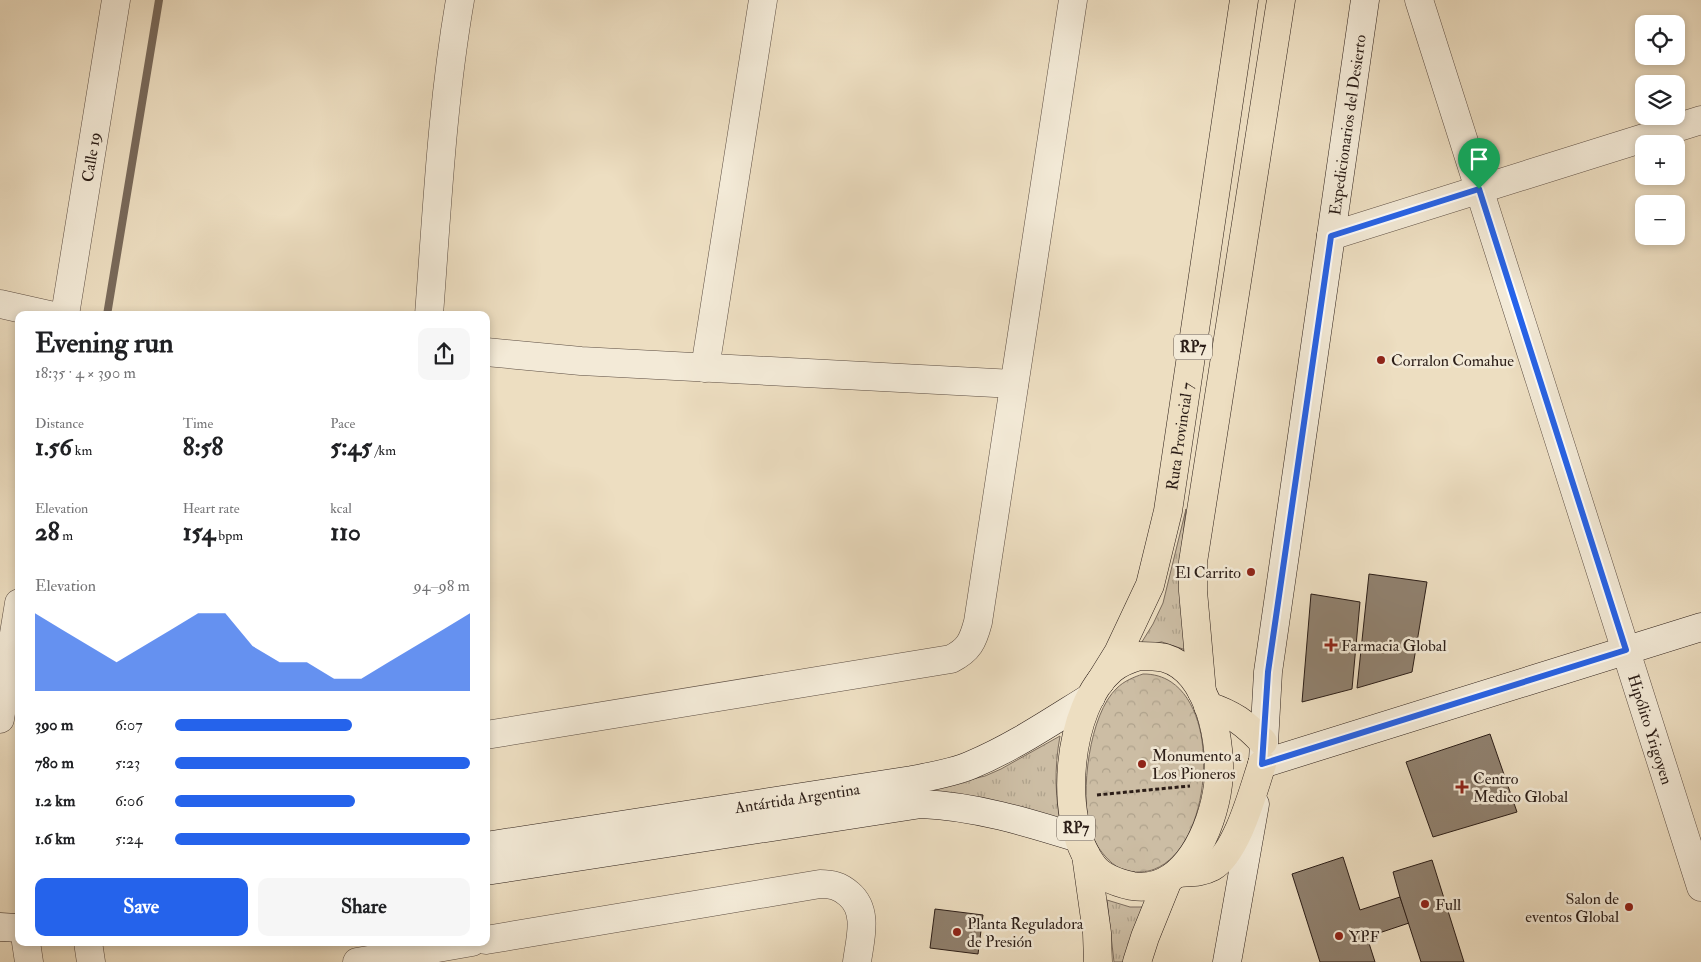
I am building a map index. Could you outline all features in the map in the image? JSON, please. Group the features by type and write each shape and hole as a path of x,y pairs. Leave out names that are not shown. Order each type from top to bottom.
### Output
{"highway":[{"name":"Ruta Provincial 7","path":"1095,689 1118,653 1150,585 1168,511 1244,0"},
{"name":"Ruta Provincial 7","path":"1205,699 1193,591 1193,562 1281,0"},
{"name":"RP7","path":"1098,962 1097,933 1082,846 1074,818 1072,757 1079,728 1095,689 1111,669 1126,660 1139,656 1152,656 1166,658 1179,665 1191,676 1205,699 1217,736 1218,785 1214,807 1207,828 1194,853 1173,877 1145,937 1137,962"},
{"path":"1173,877 1199,872 1213,866 1225,856 1244,818 1263,753 1240,720 1205,699"},
{"name":"RP7","path":"1082,846 1094,867 1106,877 1120,884 1149,886 1173,877"}],"street":[{"name":"Calle 19","path":"66,311 116,0"},
{"path":"429,311 444,118 460,0"},
{"path":"706,368 763,0"},
{"path":"490,734 950,659 961,654 969,646 975,635 978,622 1073,0"},
{"name":"Expedicionarios del Desierto","path":"1227,962 1263,753 1268,672 1365,0"},
{"name":"Hipólito Yrigoyen","path":"1419,0 1701,887"},
{"path":"1331,236 1701,120"},
{"path":"0,304 31,311"},
{"path":"490,352 546,359 1014,384"},
{"path":"0,719 15,627"},
{"path":"1263,753 1701,627"},
{"name":"Antártida Argentina","path":"490,845 944,774 997,754 1020,741 1095,689"},
{"name":"Antártida Argentina","path":"490,870 921,804 978,811 1082,846"},
{"path":"490,939 820,884 830,884 841,887 858,904 861,915 857,962"},
{"path":"0,926 15,928"},
{"path":"27,946 29,962"},
{"path":"89,946 91,962"},
{"path":"357,962 458,950"}],"path":[{"path":"1096,795 1218,785"}],"green space":[{"path":"1186,509 1180,563 1189,651 1162,642 1140,645 1163,603"},
{"path":"1143,674 1171,682 1190,704 1201,735 1204,771 1198,807 1186,839 1167,862 1141,872 1136,872 1121,869 1112,863 1098,847 1090,829 1086,795 1089,755 1100,716 1107,700 1123,683"},
{"path":"1060,736 1056,784 1062,832 918,792 985,776"},
{"path":"1107,900 1130,907 1145,907 1124,962 1114,962"}],"building":[{"path":"1369,574 1427,582 1412,672 1357,688"},
{"name":"Farmacia Global","path":"1311,594 1360,602 1352,689 1302,702"},
{"name":"Centro Medico Global","path":"1490,734 1517,812 1433,837 1406,762"},
{"path":"1343,857 1360,910 1400,897 1409,923 1367,937 1375,962 1320,962 1292,874"},
{"path":"1432,860 1464,962 1421,962 1400,897 1393,872"},
{"name":"Planta Reguladora de Presión","path":"935,909 983,915 978,954 930,948"}],"waterway":[{"path":"108,311 159,0"}],"place":[{"name":"Corralon Comahue","path":"1381,360"},
{"name":"El Carrito","path":"1251,572"},
{"name":"Farmacia Global","path":"1331,645"},
{"name":"Monumento a Los Pioneros","path":"1142,764"},
{"name":"Centro Medico Global","path":"1462,787"},
{"name":"Full","path":"1425,904"},
{"name":"Salon de eventos Global","path":"1629,907"},
{"name":"Planta Reguladora de Presión","path":"957,932"},
{"name":"YPF","path":"1339,936"}],"route":[{"path":"1479,189 1626,650 1262,764 1268,672 1331,236 1479,189"}]}
